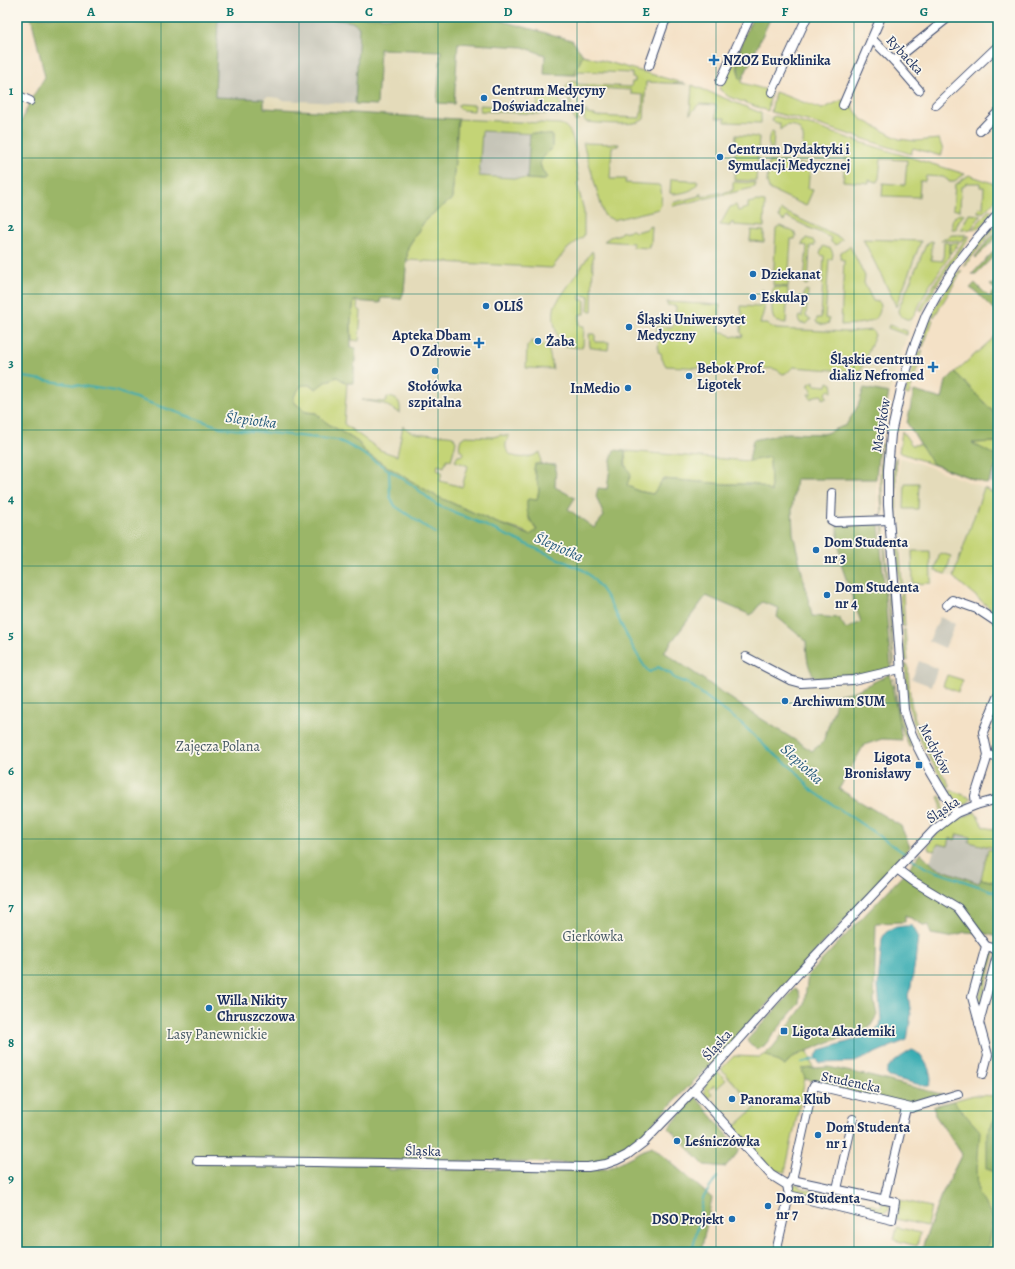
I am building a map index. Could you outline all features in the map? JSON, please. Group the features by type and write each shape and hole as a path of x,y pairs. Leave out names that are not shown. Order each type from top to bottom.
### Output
{"street":[{"path":"649,66 666,21 670,17"},
{"path":"720,82 750,17"},
{"path":"772,92 807,17"},
{"path":"843,105 881,17"},
{"path":"894,61 949,17"},
{"name":"Rybacka","path":"872,39 920,90"},
{"path":"936,105 998,46"},
{"path":"17,94 30,100"},
{"path":"980,131 998,112"},
{"name":"Medyków","path":"956,813 920,752 909,727 903,705 889,520 888,470 891,434 901,389 922,324 949,276 978,237 998,214"},
{"path":"832,494 831,520 835,522 889,520"},
{"path":"947,605 952,600 977,610 998,623"},
{"path":"746,657 790,680 800,683 853,680 900,669"},
{"path":"976,805 975,796 988,755 983,732 998,695"},
{"path":"988,755 998,758"},
{"name":"Śląska","path":"197,1161 280,1161 588,1167 606,1164 627,1155 639,1147 694,1090 798,974 934,830 956,813 998,798"},
{"path":"897,869 958,908 986,946 993,948 998,952 979,1023"},
{"path":"984,1074 988,1055 972,997 986,946"},
{"name":"Studencka","path":"776,1252 789,1195 790,1182 812,1087 814,1085 909,1108"},
{"path":"694,1090 771,1175 790,1182 837,1189 895,1202 892,1220 789,1195"},
{"path":"884,1200 909,1108 958,1094"},
{"path":"837,1189 853,1120"}],"shaded area":[{"name":"Śląski Uniwersytet Medyczny","path":"218,17 458,43 523,47 545,55 545,74 583,55 692,85 761,113 813,126 860,142 998,184 998,197 947,259 922,299 913,317 889,393 881,435 876,479 879,524 837,526 842,567 861,622 846,629 839,618 812,616 793,533 792,510 796,479 749,461 614,450 611,460 607,490 596,496 604,516 594,528 568,509 575,498 539,489 448,490 397,456 380,449 344,424 264,108 264,100"},
{"path":"218,17 320,17 352,22 359,27 355,104 282,100 271,97 264,99 215,97"},
{"path":"482,131 530,133 527,179 479,176"},
{"path":"899,458 921,464 984,488 953,577 935,572 933,583 905,587 899,506"},
{"path":"998,463 998,486 988,481"},
{"path":"706,596 751,615 762,602 779,608 777,618 807,641 807,660 840,678 852,680 855,691 839,694 823,742 813,751 746,709 664,652"},
{"path":"940,617 955,624 945,648 929,641"},
{"path":"919,661 938,669 931,686 912,679"},
{"path":"956,834 971,837 970,842 988,847 980,883 935,867 930,861 937,844"},
{"path":"721,1069 757,1107 734,1127 704,1092 708,1082"}],"green space":[{"name":"Lasy Panewnickie","path":"31,17 218,17 215,97 264,99 264,108 458,119 452,199 426,219 408,247 404,291 401,299 381,298 380,303 354,301 351,320 351,348 356,348 353,383 347,383 337,377 325,382 316,389 310,385 302,385 294,396 294,402 306,412 316,413 327,423 358,442 367,454 436,496 497,523 530,535 537,530 532,523 527,509 527,500 537,500 539,489 534,469 535,464 556,465 555,487 575,498 568,509 594,528 604,516 596,496 598,488 607,489 614,450 625,451 625,465 631,474 627,485 638,491 653,494 663,479 726,484 755,484 771,492 770,457 749,461 753,440 787,433 824,434 846,425 858,406 864,388 889,393 880,435 876,479 796,479 792,510 793,533 812,616 839,618 846,629 861,622 842,567 837,526 879,524 891,668 852,680 840,678 816,678 810,670 806,641 777,617 779,608 762,602 751,615 706,596 664,652 746,709 812,751 823,742 839,694 855,691 890,674 902,740 882,739 864,745 839,789 901,826 910,847 891,868 892,869 728,1046 653,1123 633,1147 622,1154 595,1163 388,1161 388,1170 607,1169 652,1146 712,1198 701,1252 17,1252 17,132 30,101 45,77"},
{"path":"320,17 487,17 572,40 583,55 574,75 544,74 545,55 523,47 458,43 454,104 437,103 441,51 380,49 377,105 355,104 359,27 352,22"},
{"path":"753,17 771,17 742,80 740,79 738,71 739,55 743,39"},
{"path":"740,47 737,68 742,83 771,91 768,111 729,97 719,89"},
{"path":"583,55 686,84 646,82 644,119 626,124 586,122 584,119 585,111 587,111 587,114 595,116 640,118 642,113 643,95 631,94 631,90 580,87 580,92 577,92 574,97 570,98 575,115 579,114 578,120 575,122 565,88 569,83 576,80 576,84 631,87 632,82 635,82 635,78 632,78 632,73 578,71 577,75 574,75"},
{"path":"692,85 761,113 761,123 725,122 725,118 716,118 716,105 699,104 690,114"},
{"path":"775,92 822,109 842,100 849,101 861,119 899,139 915,141 939,139 943,150 941,156 913,148 911,154 807,121 771,112"},
{"path":"538,95 559,98 562,113 559,115 480,111 480,105 537,109"},
{"path":"458,105 475,105 474,111 462,110"},
{"path":"775,116 813,126 965,174 953,182 949,182 943,177 926,176 925,181 920,181 919,197 882,196 883,183 905,185 907,160 881,159 879,178 877,182 869,180 869,183 843,181 846,153 801,149 803,135 798,128 791,125 780,130 780,124 772,121 772,117"},
{"path":"458,119 560,124 568,129 575,147 577,157 575,160 579,181 577,183 584,211 584,236 566,250 552,268 407,260 408,247 426,219 452,199","holes":["482,131 552,135 552,147 542,158 540,164 547,178 545,180 479,176"]},
{"path":"772,131 774,132 773,148 771,149 768,140"},
{"path":"530,133 552,135 552,147 542,159 540,164 547,178 545,180 527,179"},
{"path":"736,135 759,137 756,181 734,180"},
{"path":"583,143 619,144 618,146 612,147 610,179 626,179 625,183 659,185 662,197 659,209 613,220 604,215"},
{"path":"769,162 810,165 808,189 813,190 806,206 769,189 767,182"},
{"path":"969,175 998,185 998,197 984,212 978,212 979,207 983,208 984,187 980,187 980,183 966,183 965,186 961,187 960,211 953,209 955,185"},
{"path":"671,179 698,181 695,188 692,190 673,194 670,193"},
{"path":"733,182 756,183 755,187 723,195 723,193 733,190"},
{"path":"721,193 721,195 673,206 672,203 699,196 699,194 702,194 702,197"},
{"path":"757,201 765,202 764,227 734,225 734,223 731,223 730,226 720,225 730,207 736,205 738,211 748,208 748,203"},
{"path":"781,210 842,240 836,245 831,242 831,238 787,217 784,221 779,217"},
{"path":"992,210 985,223 972,230 988,211"},
{"path":"958,214 964,214 957,224 956,229 952,229 952,220"},
{"path":"969,214 981,215 970,230 961,229"},
{"path":"996,224 998,224 998,226 964,267 964,264 981,240"},
{"path":"652,226 651,244 649,244 649,248 633,247 633,243 604,241 610,237 620,234 621,232 633,230 635,232"},
{"path":"780,226 794,232 796,236 795,239 791,239 788,287 773,285 776,229"},
{"path":"751,230 764,231 764,242 750,241"},
{"path":"998,230 998,235 976,258 975,257 992,235"},
{"path":"952,235 966,235 962,241 941,240"},
{"path":"968,235 969,238 939,281 922,311 919,310 937,279"},
{"path":"806,238 813,240 815,244 814,246 810,246 808,284 806,285 804,284 807,246 802,244"},
{"path":"863,239 921,241 896,307 893,299"},
{"path":"928,242 934,242 932,243 931,260 943,261 944,242 950,243 950,252 951,243 959,243 951,253 949,253 949,257 930,285 913,317 909,320 903,318 898,310 926,245"},
{"path":"823,246 831,249 833,254 832,259 829,259 825,318 829,319 829,323 824,325 817,323 816,321 817,318 821,318 824,256 820,254"},
{"path":"850,246 865,276 864,283 873,301 879,302 880,310 874,319 868,322 841,325 844,260 840,259 841,252"},
{"path":"998,247 998,252 976,274 972,274"},
{"path":"592,251 592,311 588,311 589,296 580,295 580,300 585,300 585,314 580,314 579,325 584,326 583,346 580,348 563,346 560,345 554,325 555,305"},
{"path":"959,271 962,271 934,317 931,316 939,301"},
{"path":"975,283 989,297 996,290 990,285 998,283 998,304 993,309 970,288"},
{"path":"773,287 788,288 786,323 776,321 774,319 772,308"},
{"path":"762,289 765,292 764,310 760,324 767,324 776,329 849,332 872,330 875,335 860,372 793,367 788,372 783,374 772,369 753,371 666,366 662,359 661,353 658,352 659,334 656,333 657,326 671,327 675,324 676,306 667,305 667,302 720,305 719,332 725,332 732,337 742,337 741,306 760,307"},
{"path":"806,290 808,291 806,317 811,319 807,324 800,323 798,319 799,316 802,317 804,292"},
{"path":"354,301 358,301 357,308 361,311 359,341 352,340 351,320"},
{"path":"930,318 933,320 923,347 921,344"},
{"path":"889,325 907,331 907,335 888,328"},
{"path":"589,334 595,334 595,342 609,342 608,350 590,347"},
{"path":"998,334 998,417 955,372"},
{"path":"532,341 548,347 553,369 526,368 527,346"},
{"path":"923,350 909,395 905,394 918,353"},
{"path":"955,372 998,417 998,442 972,443 998,457 998,463 987,484 933,464 907,423 914,391 942,399 946,381"},
{"path":"337,377 347,383 344,424 380,450 397,456 403,426 408,430 420,434 453,436 456,442 451,460 447,459 444,467 438,465 437,470 442,472 440,481 462,487 468,466 455,461 458,456 463,455 464,453 460,449 459,445 461,439 465,436 509,436 506,444 507,450 510,454 528,457 540,452 541,464 535,464 534,469 539,489 537,501 529,499 529,519 537,531 530,535 523,531 497,523 436,496 367,454 358,442 327,423 316,413 306,412 294,402 294,396 302,384 310,385 316,388"},
{"path":"814,381 814,385 827,386 828,382 832,384 832,392 829,390 825,394 827,397 823,399 822,395 815,396 811,399 808,394 812,394 809,384"},
{"path":"387,397 394,398 398,401 400,413 384,404 362,400 386,402"},
{"path":"902,431 912,445 998,442 998,463 987,484 899,452"},
{"path":"882,443 884,446 882,516 880,479"},
{"path":"625,451 749,461 770,457 771,493 763,487 755,484 726,484 663,479 653,494 638,491 627,485"},
{"path":"896,457 897,517 903,590 900,591 894,512 894,461"},
{"path":"905,483 919,483 918,509 904,509"},
{"path":"984,488 998,495 998,615 953,577"},
{"path":"882,524 884,528 894,660 893,665"},
{"path":"912,551 930,551 931,583 913,584"},
{"path":"940,553 951,556 946,574 935,571"},
{"path":"903,593 905,627 902,626 900,594"},
{"path":"905,629 908,661 905,660 903,630"},
{"path":"905,664 908,665 911,700 919,731 928,750 950,786 947,788 916,730 908,699"},
{"path":"947,675 963,680 958,692 943,686"},
{"path":"894,678 899,715 911,746 909,747 898,719"},
{"path":"951,790 971,798 968,803 959,803 954,799 949,791"},
{"path":"940,796 944,810 939,819 932,826 931,825 937,818 941,809 938,797"},
{"path":"975,812 984,827 998,830 998,849 969,842 970,837 957,834 955,840 950,838 948,846 938,844 934,851 928,848 934,837 940,832 955,822"},
{"path":"988,849 998,851 998,873 996,882 981,879"},
{"path":"921,853 935,867 979,883 981,879 998,883 998,937 983,933 965,932 949,937 931,934 928,925 925,926 905,915 905,922 876,923 874,1001 877,1015 870,1027 792,1057 785,1066 765,1054 773,1047 804,1005 808,975 901,877"},
{"path":"989,951 995,952 980,1007 979,998 991,956 987,955"},
{"path":"795,989 800,994 799,1003 764,1046 758,1049 751,1046 747,1040"},
{"path":"808,1051 813,1068 802,1069 805,1079 785,1172 772,1170 734,1127 756,1107 721,1069 734,1056 760,1057 765,1054 785,1066 792,1057"},
{"path":"828,1067 948,1096 911,1107 805,1079 802,1069"},
{"path":"718,1072 726,1080 717,1088 714,1085 709,1090 712,1094 708,1098 704,1092 707,1083"},
{"path":"974,1095 998,1096 998,1252 908,1252 908,1250 922,1248 940,1198 962,1154 935,1115 934,1106"},
{"path":"695,1096 740,1150 726,1167 704,1165 669,1128"},
{"path":"953,1101 980,1131 977,1168 978,1193 993,1217 987,1249 990,1252 908,1252 908,1250 922,1248 940,1198 962,1154 935,1115 934,1106"},
{"path":"998,1113 998,1173 987,1169 987,1133"},
{"path":"794,1184 799,1185 800,1188 881,1207 882,1202 889,1205 890,1209 883,1213 796,1194 792,1191"},
{"path":"900,1200 931,1207 927,1226 896,1219"},
{"path":"897,1227 920,1233 917,1246 894,1240"}],"water":[{"path":"912,926 918,936 915,963 908,995 911,1015 907,1040 855,1062 819,1063 816,1056 820,1050 871,1035 880,1026 881,1020 878,986 882,939 888,930"},
{"path":"912,1050 920,1055 927,1065 931,1076 929,1086 889,1077 887,1074 890,1066"}],"waterway":[{"name":"Ślepiotka","path":"17,376 115,391 223,428 337,440 357,450 411,484 437,505 585,571 603,592 632,646 648,671 650,672 658,667 671,674 674,678 689,684 742,724 769,750 796,771 810,789 907,855"},
{"path":"389,471 390,496 395,506 435,533"},
{"name":"Ślepiotka","path":"911,858 926,868 998,893"},
{"path":"801,1063 816,1059"},
{"path":"692,1252 703,1198 717,1177"}],"place":[{"name":"NZOZ Euroklinika","path":"714,60"},
{"name":"Centrum Medycyny Doświadczalnej","path":"484,98"},
{"name":"Centrum Dydaktyki i Symulacji Medycznej","path":"720,157"},
{"name":"Dziekanat","path":"753,274"},
{"name":"Eskulap","path":"753,297"},
{"name":"OLIŚ","path":"486,306"},
{"name":"Śląski Uniwersytet Medyczny","path":"629,327"},
{"name":"Żaba","path":"538,341"},
{"name":"Apteka Dbam O Zdrowie","path":"479,343"},
{"name":"Śląskie centrum dializ Nefromed","path":"933,367"},
{"name":"Stołówka szpitalna","path":"435,371"},
{"name":"Bebok Prof. Ligotek","path":"689,376"},
{"name":"InMedio","path":"628,388"},
{"name":"Dom Studenta nr 3","path":"816,550"},
{"name":"Dom Studenta nr 4","path":"827,595"},
{"name":"Archiwum SUM","path":"785,701"},
{"name":"Ligota Bronisławy","path":"919,765"},
{"name":"Willa Nikity Chruszczowa","path":"209,1008"},
{"name":"Ligota Akademiki","path":"784,1031"},
{"name":"Panorama Klub","path":"732,1099"},
{"name":"Dom Studenta nr 1","path":"818,1135"},
{"name":"Leśniczówka","path":"677,1141"},
{"name":"Dom Studenta nr 7","path":"768,1206"},
{"name":"DSO Projekt","path":"732,1219"}],"park label":[{"name":"Zajęcza Polana","path":"218,746"},
{"name":"Gierkówka","path":"593,936"}]}
